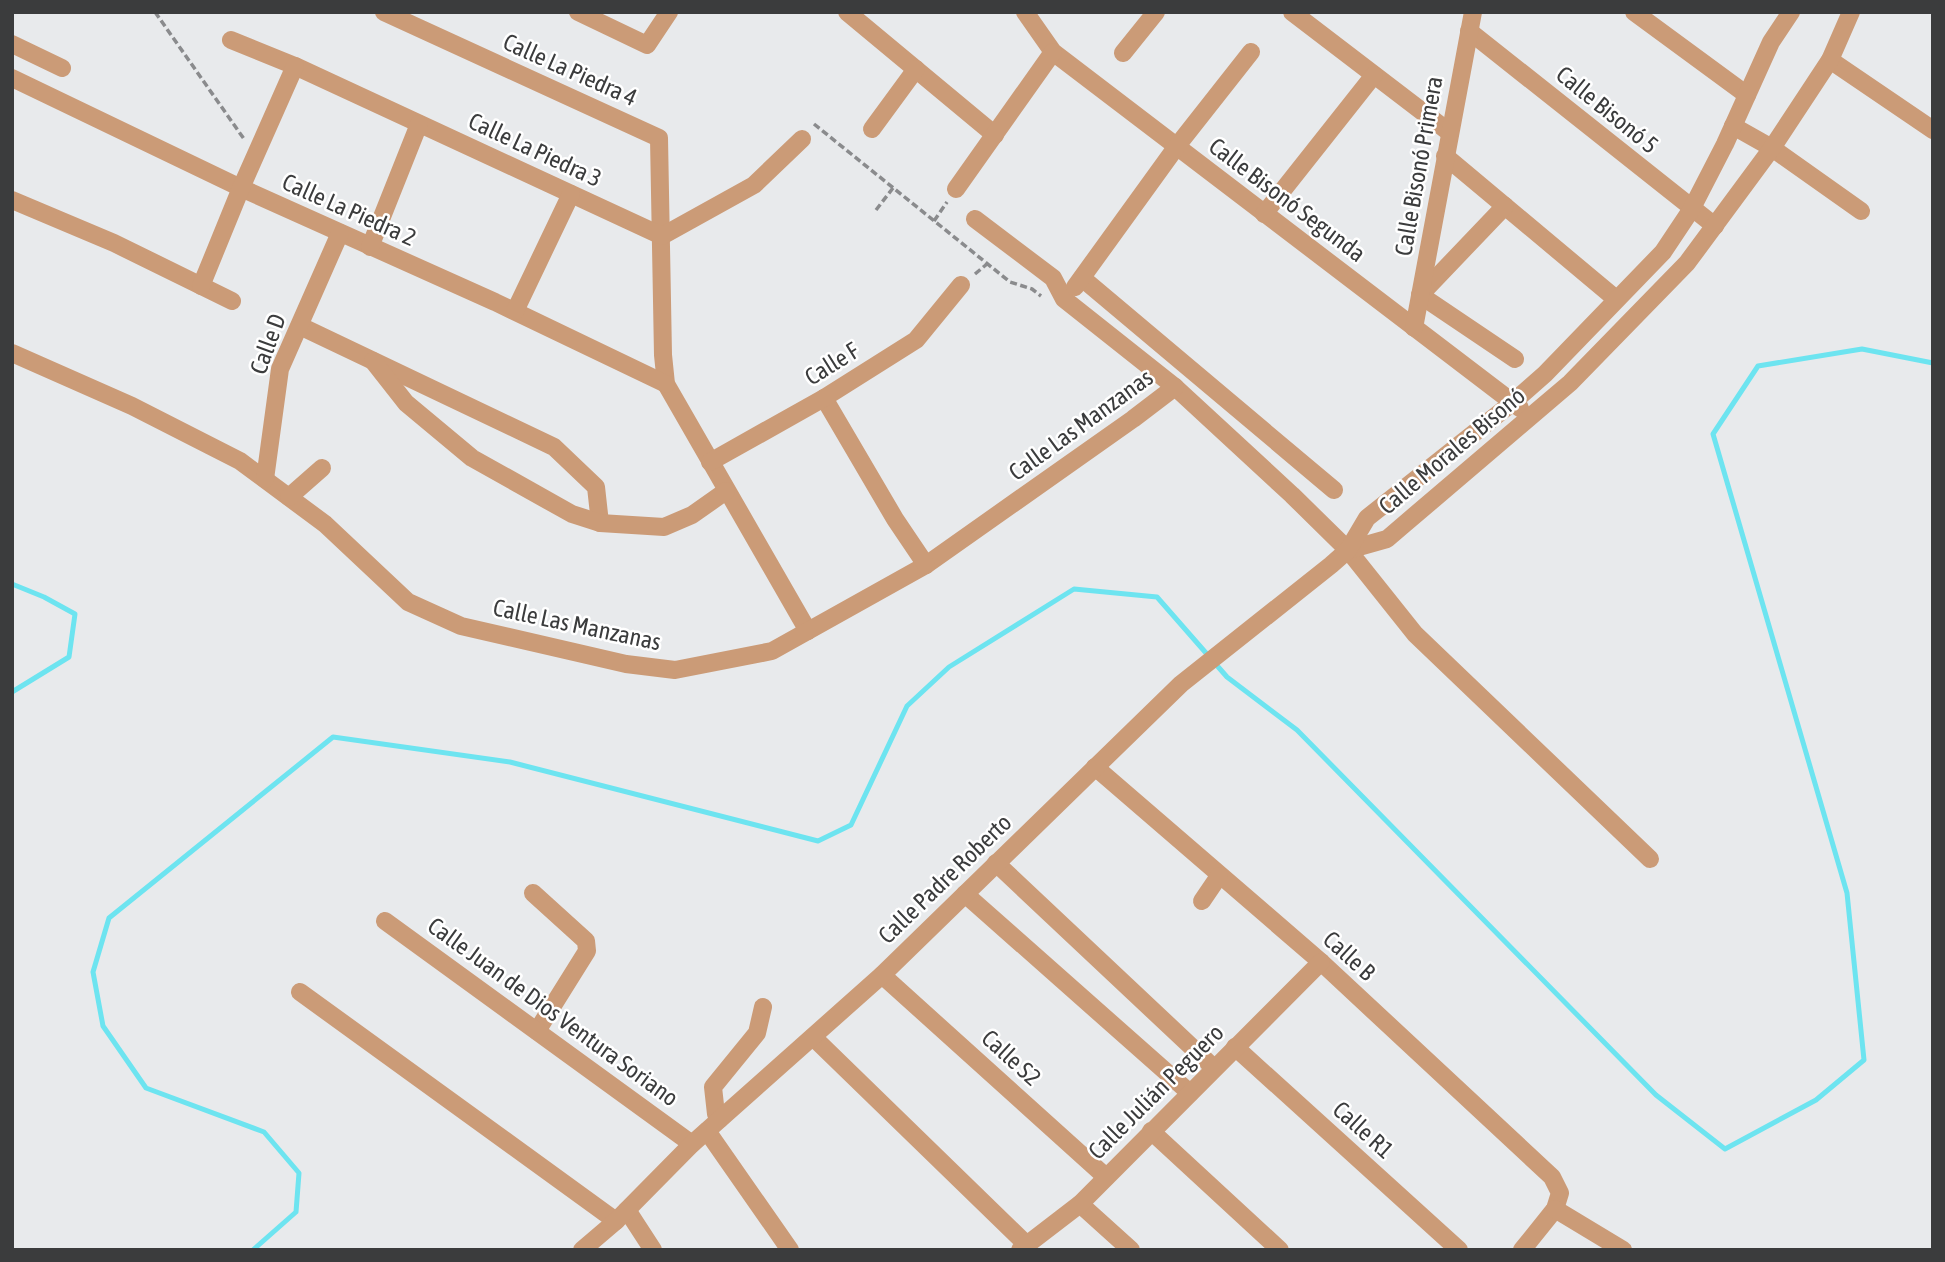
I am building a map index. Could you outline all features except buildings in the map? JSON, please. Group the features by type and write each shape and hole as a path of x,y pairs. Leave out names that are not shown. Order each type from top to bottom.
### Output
{"street":[{"name":"Calle La Piedra 4","path":"384,12 659,138 662,236"},
{"path":"580,13 647,45 669,12"},
{"path":"847,12 995,135"},
{"name":"Calle Bisonó Segunda","path":"1025,12 1053,52 1531,416"},
{"path":"1123,53 1156,12"},
{"path":"1292,12 1449,132"},
{"name":"Calle Bisonó Primera","path":"1414,328 1473,12"},
{"path":"1634,12 1747,95"},
{"name":"Calle Morales Bisonó","path":"1348,550 1367,518 1545,374 1663,251 1691,210 1771,42 1791,12"},
{"name":"Calle Morales Bisonó","path":"1348,550 1387,539 1570,383 1678,272 1772,148 1830,60 1851,12"},
{"name":"Calle Bisonó 5","path":"1469,31 1691,210 1715,226"},
{"name":"Calle La Piedra 3","path":"231,40 295,66 662,236"},
{"path":"12,44 62,68"},
{"path":"956,189 1053,52"},
{"path":"1065,299 1177,146 1251,52"},
{"path":"1830,60 1933,130"},
{"path":"201,286 295,66"},
{"path":"872,130 916,69"},
{"path":"1264,214 1374,75"},
{"name":"Calle La Piedra 2","path":"12,78 241,188 514,311 666,384"},
{"path":"370,247 419,124"},
{"path":"1732,126 1772,148 1861,211"},
{"path":"802,139 754,185 662,236 663,355 666,384 808,631"},
{"path":"1445,156 1616,299"},
{"path":"514,311 570,194"},
{"path":"12,200 114,243 232,301"},
{"path":"1506,206 1420,295 1515,359"},
{"path":"975,219 1053,278 1065,299 1175,387 1348,550 1422,641 1650,859"},
{"name":"Calle D","path":"265,479 280,369 340,233"},
{"path":"1082,278 1334,490"},
{"name":"Calle F","path":"710,462 824,398 916,340 961,285"},
{"path":"300,326 554,447 596,487 600,523"},
{"name":"Calle Las Manzanas","path":"12,353 132,406 240,461 325,524 408,602 461,626 626,664 675,670 772,650 926,565 1175,387"},
{"path":"373,361 406,403 472,458 572,514 600,523 664,527 692,515 726,491"},
{"path":"824,398 895,519 926,565"},
{"path":"289,497 323,468"},
{"name":"Calle Padre Roberto","path":"582,1250 692,1144 882,975 1181,684 1348,550"},
{"name":"Calle B","path":"1095,766 1321,962 1552,1177 1558,1201"},
{"path":"996,863 1214,1068"},
{"path":"1202,901 1219,876"},
{"path":"533,893 586,941 587,951 537,1031"},
{"path":"965,894 1190,1093"},
{"name":"Calle Juan de Dios Ventura Soriano","path":"385,921 692,1144"},
{"name":"Calle Julián Peguero","path":"1023,1247 1080,1204 1321,962"},
{"name":"Calle S2","path":"882,975 1106,1177"},
{"path":"300,992 621,1215 653,1250"},
{"path":"763,1007 757,1033 713,1087 716,1114 714,1125 789,1250"},
{"path":"813,1037 1023,1247"},
{"name":"Calle R1","path":"1235,1048 1458,1250"},
{"path":"1151,1131 1280,1250"},
{"path":"1522,1250 1558,1201 1623,1250"},
{"path":"1080,1204 1131,1250"}],"path":[{"path":"155,12 255,155"},
{"path":"802,139 814,124 1010,282 1032,289 1043,298"},
{"path":"876,210 893,188"},
{"path":"934,221 956,189"}],"waterway":[{"path":"253,1250 296,1212 299,1173 264,1132 146,1088 103,1026 93,972 109,918 333,737 510,762 818,841 851,825 907,706 949,667 1074,589 1157,597 1227,677 1297,730 1656,1095 1725,1149 1816,1100 1864,1060 1847,893 1713,434 1758,366 1862,349 1933,363"},
{"path":"12,584 75,614 69,657 12,692"}]}
